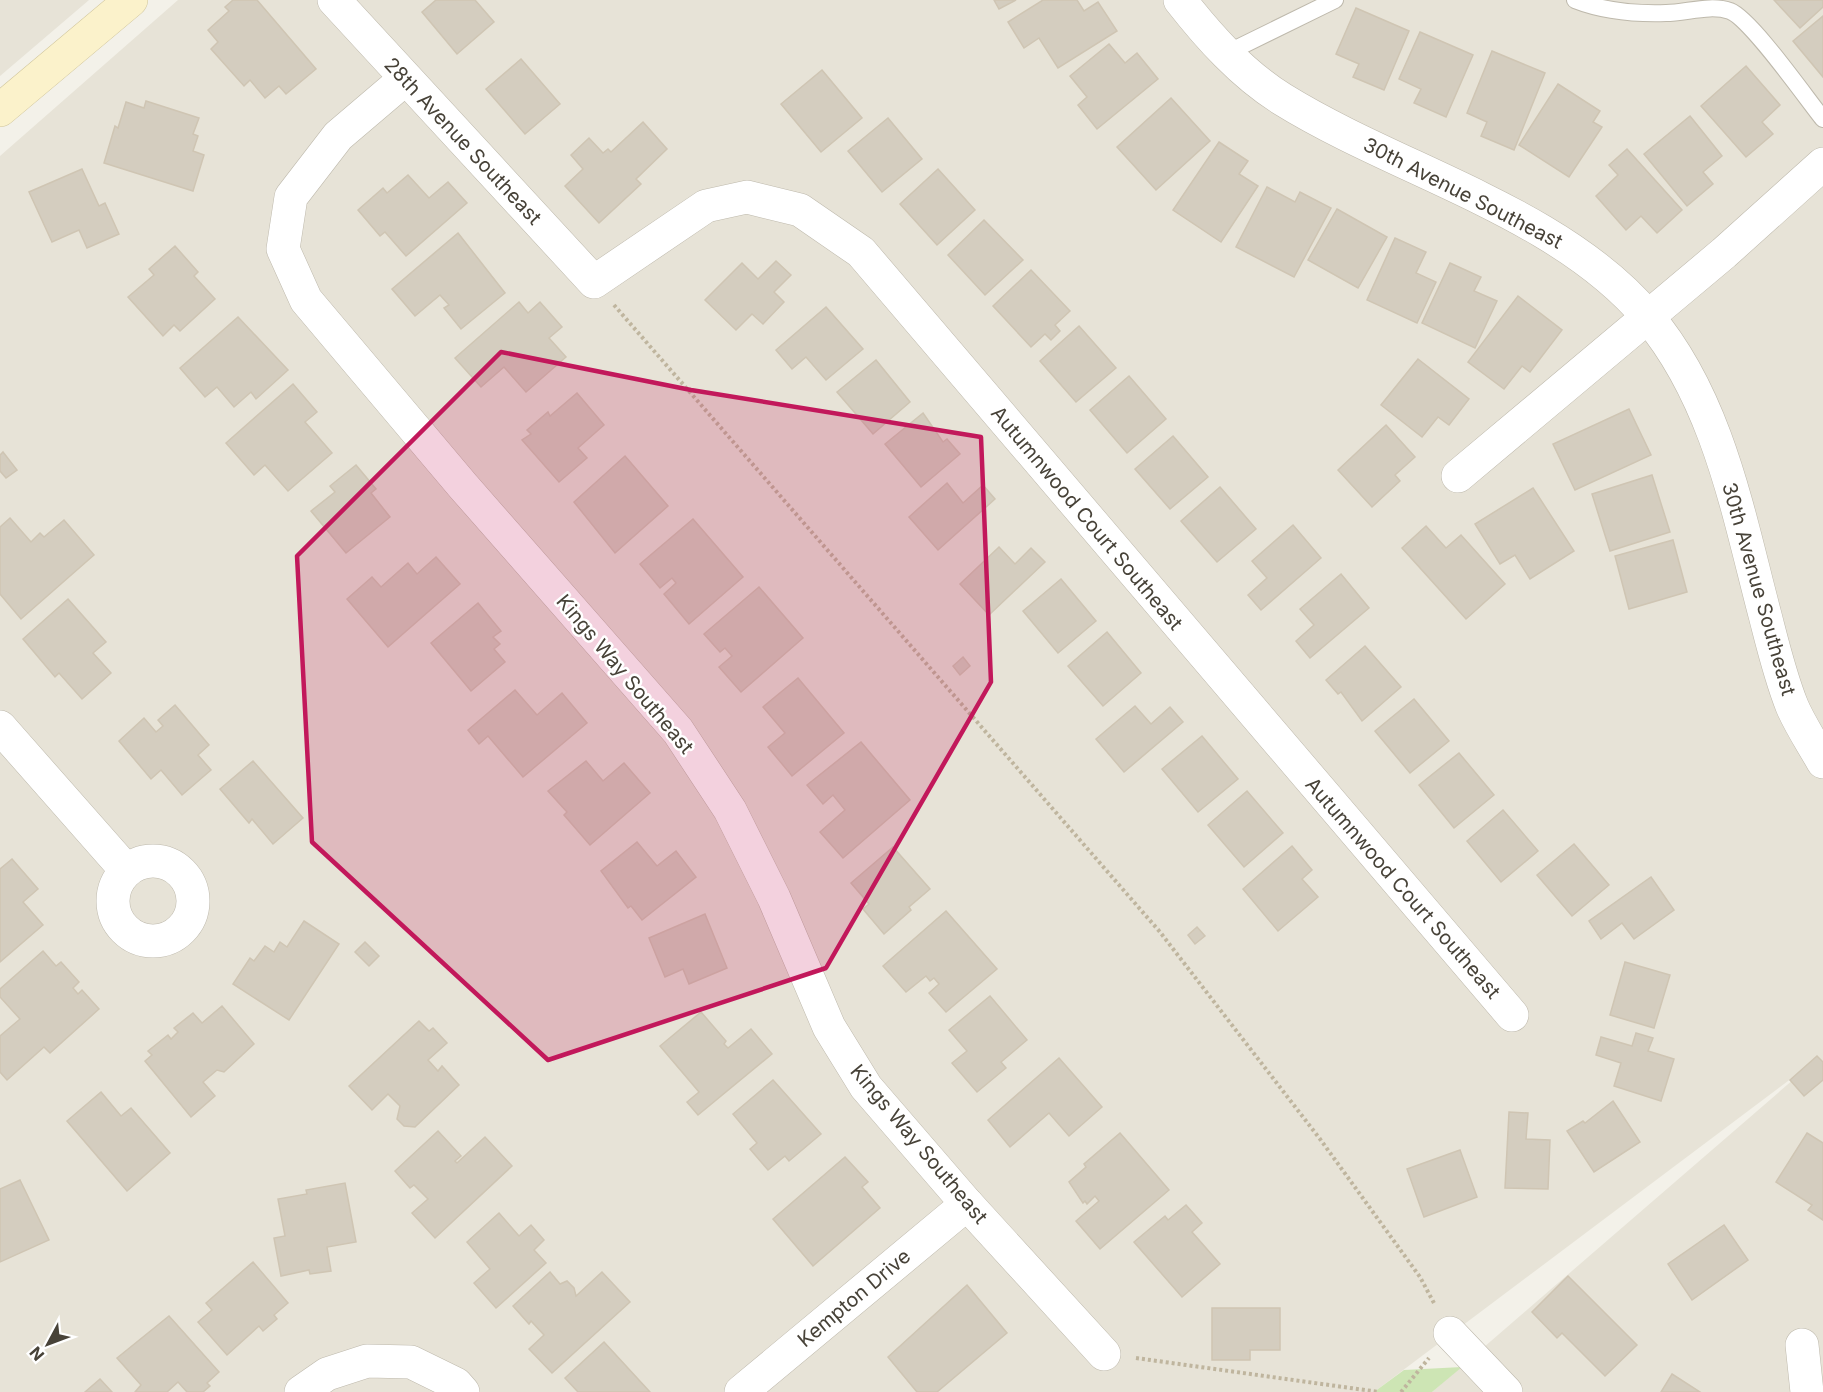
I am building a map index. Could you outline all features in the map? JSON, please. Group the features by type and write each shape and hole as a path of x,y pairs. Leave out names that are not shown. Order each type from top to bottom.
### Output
{"street":[{"path":"0,110 130,0"},
{"name":"28th Avenue Southeast","path":"334,0 594,282"},
{"name":"30th Avenue Southeast","path":"1180,0 1203,29 1245,71 1281,98 1333,128 1557,239 1605,274 1647,316 1676,354 1704,407 1724,464 1778,666 1793,708 1823,762"},
{"name":"Kings Way Southeast","path":"405,79 338,135 291,196 283,249 306,300 463,486 678,731 729,810 765,879 829,1028 867,1087 967,1204 1104,1354"},
{"path":"1458,476 1724,254 1823,164"},
{"name":"Autumnwood Court Southeast","path":"594,282 706,206 747,197 800,210 861,252 1512,1015"},
{"path":"0,728 126,870"},
{"name":"Kempton Drive","path":"741,1392 967,1204"},
{"path":"1450,1333 1506,1392"},
{"path":"1802,1345 1807,1392"},
{"path":"300,1392 327,1374 367,1361 411,1362 456,1384 463,1392"}],"lane":[{"path":"1227,53 1335,0"},
{"path":"1575,0 1597,9 1631,12 1666,13 1707,9 1731,11 1750,28 1823,119"}],"path":[{"path":"594,282 1160,932 1320,1139 1420,1278 1450,1333 1401,1392"},
{"path":"1104,1354 1379,1392"}],"highlighted area":[{"path":"501,352 691,390 981,437 991,682 826,968 548,1060 312,842 297,556"}],"shaded area":[{"path":"0,0 89,0 0,76"},
{"path":"178,0 1823,0 1823,1392 1432,1392 1816,1060 1374,1392 0,1392 0,156"}],"green space":[{"path":"1462,1367 1432,1392 1374,1392 1404,1370"}],"building":[{"path":"233,0 257,0 316,69 286,94 279,86 265,98 250,80 244,86 211,49 218,42 208,30 229,11 225,7"},
{"path":"436,0 475,0 494,22 457,54 422,12"},
{"path":"994,0 1016,0 999,9"},
{"path":"1043,0 1077,0 1084,11 1098,2 1117,31 1058,68 1039,38 1024,48 1008,22"},
{"path":"1774,0 1823,0 1823,7 1800,28"},
{"path":"1356,8 1409,31 1384,90 1353,77 1359,64 1336,54"},
{"path":"1823,16 1823,77 1793,41"},
{"path":"1420,32 1473,55 1446,117 1414,103 1421,89 1399,79"},
{"path":"1109,44 1125,63 1137,53 1158,79 1097,129 1078,105 1087,97 1070,76"},
{"path":"1492,51 1545,73 1514,150 1481,136 1487,122 1467,113"},
{"path":"521,59 560,104 525,134 486,89"},
{"path":"1746,66 1780,105 1762,122 1773,134 1746,157 1701,106"},
{"path":"822,70 862,118 821,152 781,104"},
{"path":"1558,84 1600,111 1593,122 1602,127 1569,177 1519,145"},
{"path":"1171,98 1210,141 1156,190 1117,147"},
{"path":"146,101 199,118 193,134 198,136 193,151 204,155 193,191 104,163 115,126 118,128 126,102 144,108"},
{"path":"1690,116 1722,156 1703,172 1713,184 1687,206 1644,154"},
{"path":"888,118 922,159 882,192 848,151"},
{"path":"643,122 667,149 636,179 641,184 599,223 565,186 583,169 571,155 589,138 603,153 608,149 611,152"},
{"path":"1219,142 1248,161 1239,174 1258,186 1221,242 1173,210"},
{"path":"1627,149 1682,210 1657,233 1641,216 1626,230 1596,196 1618,175 1609,165"},
{"path":"82,169 99,206 105,203 119,234 87,248 79,230 52,242 29,192"},
{"path":"938,169 975,210 937,245 900,204"},
{"path":"408,175 429,198 448,182 467,203 406,256 385,232 380,236 358,210 383,188 387,193"},
{"path":"1267,187 1295,202 1300,192 1331,208 1294,277 1236,247"},
{"path":"1337,209 1387,237 1358,288 1308,260"},
{"path":"984,220 1023,260 985,295 948,255"},
{"path":"458,233 505,293 461,329 444,308 449,305 440,295 415,316 392,289"},
{"path":"1395,238 1426,252 1416,273 1436,282 1417,323 1367,300"},
{"path":"175,246 198,272 194,276 215,299 180,331 174,325 163,336 128,297 154,275 149,269"},
{"path":"776,261 791,275 774,292 784,302 763,324 752,314 736,330 705,300 742,263 758,279"},
{"path":"1450,263 1481,277 1474,291 1497,301 1475,348 1422,323"},
{"path":"1031,270 1070,311 1055,325 1060,331 1051,340 1045,334 1031,347 993,306"},
{"path":"1518,296 1562,330 1530,372 1522,366 1504,389 1468,362"},
{"path":"519,302 528,313 540,302 562,327 549,338 566,357 526,392 504,367 481,387 455,358"},
{"path":"826,307 863,349 826,380 806,357 792,369 776,350"},
{"path":"238,317 288,370 256,399 251,392 234,407 217,387 205,397 180,368"},
{"path":"1079,326 1116,368 1076,402 1040,361"},
{"path":"1418,359 1469,399 1449,425 1438,417 1422,437 1381,405"},
{"path":"876,360 910,402 873,434 837,392"},
{"path":"1129,376 1166,419 1127,453 1090,410"},
{"path":"293,384 317,412 305,422 332,453 288,491 265,465 254,475 226,443"},
{"path":"577,393 604,425 578,448 587,458 559,482 522,440 531,434 527,430 548,412 550,416"},
{"path":"1629,409 1651,455 1575,490 1553,444"},
{"path":"923,413 943,442 947,439 960,454 921,487 885,444"},
{"path":"1386,425 1415,457 1395,475 1400,481 1372,507 1338,470"},
{"path":"1173,436 1208,477 1170,509 1135,469"},
{"path":"3,452 17,470 6,478 0,471 0,455"},
{"path":"625,456 668,506 615,553 574,502"},
{"path":"356,465 376,489 371,493 390,517 346,553 311,511 335,492 330,486"},
{"path":"1652,475 1670,532 1610,551 1592,494"},
{"path":"947,483 963,503 983,485 995,499 938,550 909,517"},
{"path":"1220,487 1256,529 1217,562 1181,521"},
{"path":"1533,488 1574,551 1530,579 1515,555 1500,564 1475,524"},
{"path":"10,518 31,542 40,533 44,537 64,520 94,555 21,619 0,594 0,527"},
{"path":"693,519 743,577 689,624 664,594 676,583 672,578 660,588 640,564"},
{"path":"1293,525 1321,558 1261,610 1248,595 1267,578 1252,561"},
{"path":"1426,526 1446,548 1461,535 1505,584 1466,619 1402,548"},
{"path":"1673,540 1687,592 1629,609 1615,556"},
{"path":"999,547 1015,564 1031,548 1045,562 989,615 960,584"},
{"path":"436,557 460,584 388,647 347,599 372,577 381,587 408,563 417,574"},
{"path":"1341,574 1369,608 1310,658 1296,641 1314,625 1300,609"},
{"path":"1061,579 1096,621 1058,653 1023,611"},
{"path":"759,587 803,638 741,692 719,667 732,656 725,648 720,652 704,634"},
{"path":"68,599 106,642 93,653 111,673 82,699 59,673 55,677 23,639"},
{"path":"478,603 501,631 493,637 500,644 494,649 505,662 471,691 431,643"},
{"path":"1107,632 1141,673 1103,706 1068,666"},
{"path":"1365,646 1401,687 1362,721 1341,692 1338,694 1326,680"},
{"path":"963,657 970,666 960,675 953,666"},
{"path":"798,678 844,733 792,776 768,747 785,733 763,707"},
{"path":"515,690 537,715 562,693 587,723 523,777 488,736 479,744 468,730"},
{"path":"1414,699 1449,741 1410,773 1375,731"},
{"path":"175,705 209,745 198,755 211,770 182,795 161,770 151,779 119,741 144,718 156,732 163,726 158,720"},
{"path":"1135,706 1151,724 1170,707 1183,722 1124,772 1096,739"},
{"path":"1202,736 1238,779 1198,812 1162,769"},
{"path":"861,742 910,800 843,858 820,832 845,810 833,795 823,804 807,785"},
{"path":"1459,753 1494,795 1454,828 1419,785"},
{"path":"253,761 303,818 273,844 252,819 249,823 220,789"},
{"path":"586,761 603,781 624,763 650,793 590,845 564,815 567,812 548,791"},
{"path":"1247,791 1283,833 1244,867 1208,825"},
{"path":"1503,810 1538,851 1501,882 1467,841"},
{"path":"637,842 657,866 676,851 696,877 642,920 631,906 628,908 601,871"},
{"path":"1574,844 1609,885 1572,916 1537,875"},
{"path":"1292,846 1312,870 1302,879 1318,897 1278,931 1243,889"},
{"path":"893,847 930,889 909,907 911,910 884,934 863,909 869,904 851,883"},
{"path":"12,859 38,889 23,902 43,925 0,962 0,869"},
{"path":"1651,877 1674,910 1634,939 1622,923 1601,939 1589,921"},
{"path":"946,911 997,969 946,1012 929,993 939,984 934,978 930,981 926,976 906,992 883,966"},
{"path":"705,914 727,968 689,984 683,969 665,977 649,938"},
{"path":"304,921 339,944 289,1020 233,984 250,958 254,961 265,946 274,952 280,942 287,947"},
{"path":"1197,927 1205,936 1195,944 1188,935"},
{"path":"365,942 379,956 369,966 355,952"},
{"path":"43,951 56,966 61,962 79,982 73,988 78,994 82,990 99,1009 50,1053 44,1047 7,1080 0,1072 0,1036 20,1019 0,997 0,989"},
{"path":"1625,962 1670,975 1654,1028 1610,1015"},
{"path":"990,996 1027,1040 1001,1062 1006,1068 977,1092 952,1063 967,1051 949,1030"},
{"path":"222,1006 254,1044 224,1072 217,1070 203,1082 215,1096 191,1117 145,1061 152,1055 148,1051 168,1035 171,1039 178,1032 174,1028 193,1013 202,1023"},
{"path":"701,1012 726,1041 724,1044 728,1048 751,1029 772,1054 698,1115 687,1102 699,1092 660,1046"},
{"path":"419,1021 429,1031 433,1028 447,1043 428,1060 438,1071 442,1066 459,1085 415,1127 404,1126 397,1119 400,1106 388,1094 372,1110 349,1086"},
{"path":"1636,1033 1653,1038 1648,1051 1674,1059 1661,1101 1614,1086 1621,1063 1596,1055 1601,1037 1632,1046"},
{"path":"1817,1056 1823,1062 1823,1080 1804,1096 1790,1080"},
{"path":"1059,1058 1102,1107 1069,1136 1049,1113 1010,1147 988,1120"},
{"path":"773,1080 821,1134 789,1161 785,1156 768,1170 750,1149 757,1143 733,1114"},
{"path":"101,1092 121,1116 131,1108 170,1153 127,1191 67,1121"},
{"path":"1613,1101 1640,1142 1594,1172 1567,1131 1583,1121 1585,1123"},
{"path":"1509,1112 1528,1113 1526,1139 1550,1140 1548,1189 1505,1188"},
{"path":"438,1131 461,1156 455,1161 457,1163 485,1137 512,1166 435,1238 412,1213 428,1199 414,1185 410,1188 395,1171"},
{"path":"1120,1133 1169,1190 1100,1249 1076,1221 1099,1201 1095,1196 1087,1204 1085,1201 1083,1203 1069,1182 1086,1167 1084,1164"},
{"path":"1807,1133 1823,1143 1823,1220 1808,1210 1812,1205 1776,1182"},
{"path":"1460,1150 1477,1197 1424,1217 1407,1169"},
{"path":"845,1157 868,1182 862,1187 880,1208 813,1266 773,1219"},
{"path":"20,1180 49,1240 0,1262 0,1189"},
{"path":"345,1183 356,1242 327,1247 331,1271 310,1274 309,1270 281,1276 274,1238 285,1236 278,1199 307,1194 306,1190"},
{"path":"1186,1205 1202,1223 1192,1232 1220,1264 1182,1297 1134,1242 1165,1216 1168,1220"},
{"path":"499,1213 519,1236 531,1225 544,1240 534,1250 546,1263 496,1308 474,1283 490,1269 467,1242"},
{"path":"1724,1225 1748,1260 1692,1300 1668,1264"},
{"path":"253,1262 288,1303 274,1315 277,1319 263,1331 259,1326 227,1355 198,1322 212,1310 206,1303"},
{"path":"550,1272 560,1284 567,1281 574,1288 576,1296 602,1272 630,1302 552,1373 529,1349 544,1335 531,1321 529,1324 513,1306"},
{"path":"1568,1276 1637,1345 1605,1376 1562,1333 1557,1338 1532,1312"},
{"path":"967,1285 1007,1333 937,1392 917,1392 888,1357"},
{"path":"1212,1308 1280,1308 1280,1350 1250,1350 1250,1360 1212,1360"},
{"path":"169,1316 219,1372 207,1383 210,1386 203,1392 187,1392 178,1382 167,1392 135,1392 141,1385 117,1358"},
{"path":"604,1342 650,1392 578,1392 565,1378"},
{"path":"1672,1374 1700,1392 1661,1392"},
{"path":"100,1379 112,1392 85,1392"}]}
